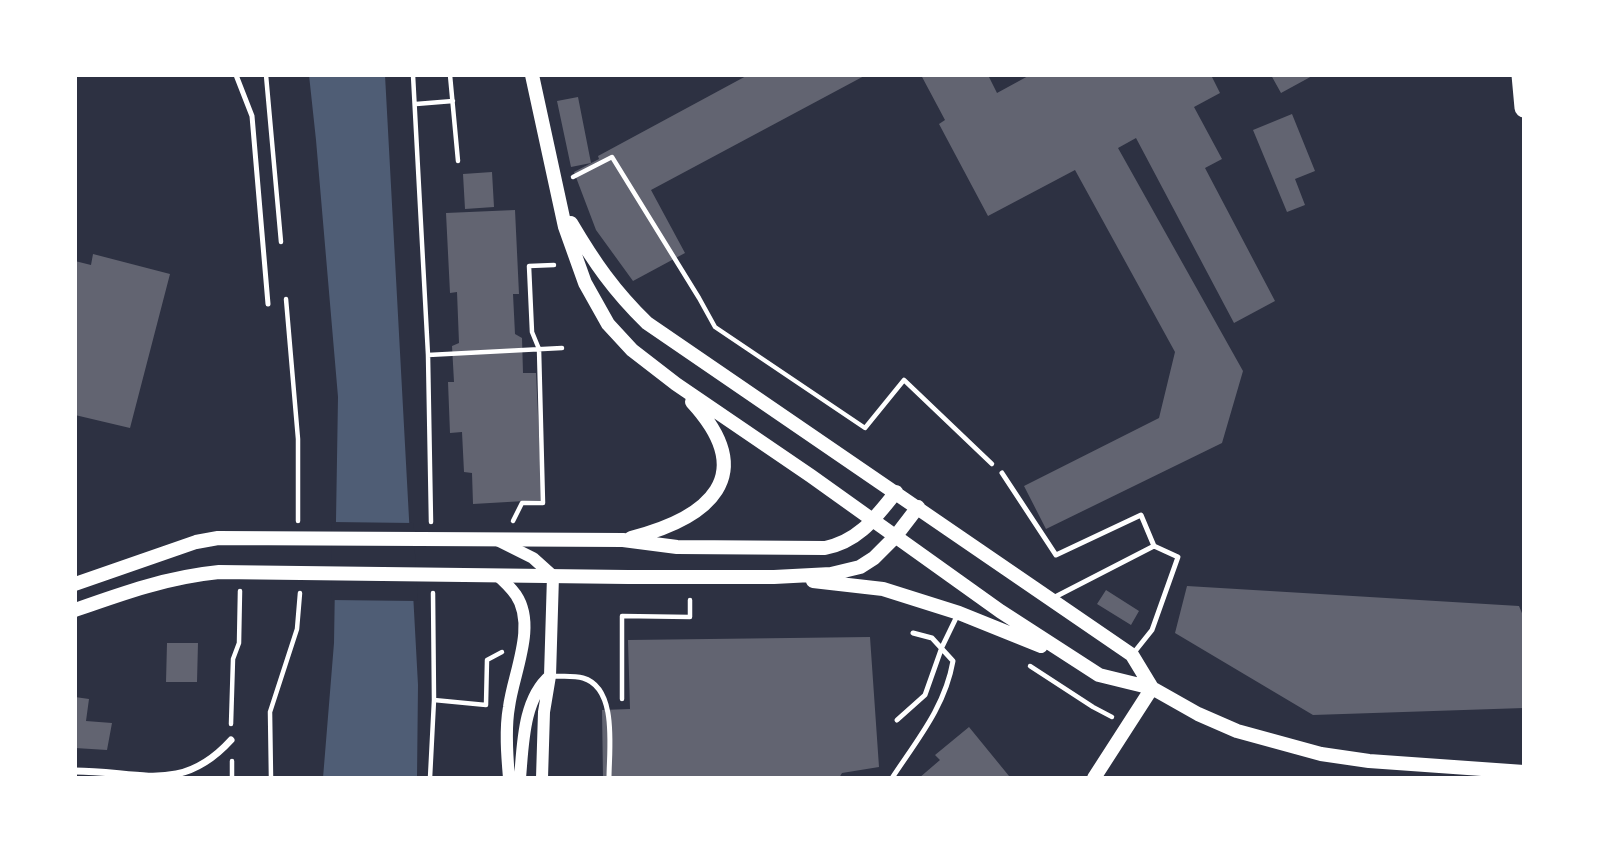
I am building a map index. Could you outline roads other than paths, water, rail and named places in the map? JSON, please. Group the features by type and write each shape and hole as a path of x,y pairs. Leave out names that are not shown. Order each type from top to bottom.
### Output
{"highway":[{"path":"1521,75 1524,108"}],"main road":[{"path":"532,75 565,228 585,283 608,324 632,349 676,384 1071,658 1099,674 1152,688 1198,714 1237,731 1321,754 1369,761 1524,772"},
{"path":"560,203 591,258 619,296 647,323 1132,655 1152,688"},
{"path":"623,540 662,530 702,509 715,492 723,475 723,454 716,433 676,384"},
{"path":"75,584 196,542 218,538 623,540 677,547 825,548 840,545 853,538 873,521 896,492"},
{"path":"75,610 156,582 185,576 239,572 774,577 831,574 853,569 874,558 895,537 918,507"},
{"path":"774,577 883,589 959,613 1071,658"},
{"path":"1094,778 1152,688"}],"street":[{"path":"492,540 533,558 553,576 550,676 544,712 542,778"},
{"path":"492,575 516,594 524,621 520,663 509,706 509,778"},
{"path":"520,778 525,733 536,693 550,676"},
{"path":"75,771 156,777 178,775 208,761 231,740"}],"lane":[{"path":"236,75 252,116 268,304"},
{"path":"1002,473 1056,555 1140,515 1154,546 1178,557 1152,630 1132,655"},
{"path":"1050,599 1154,546"},
{"path":"897,720 925,695 942,647 959,613"},
{"path":"891,778 933,717 949,685 953,661 932,638 914,633"},
{"path":"550,676 583,678 596,685 604,697 608,710 609,778"}],"water":[{"path":"309,75 385,75 418,685 417,778 323,778 334,643 338,397"}]}
